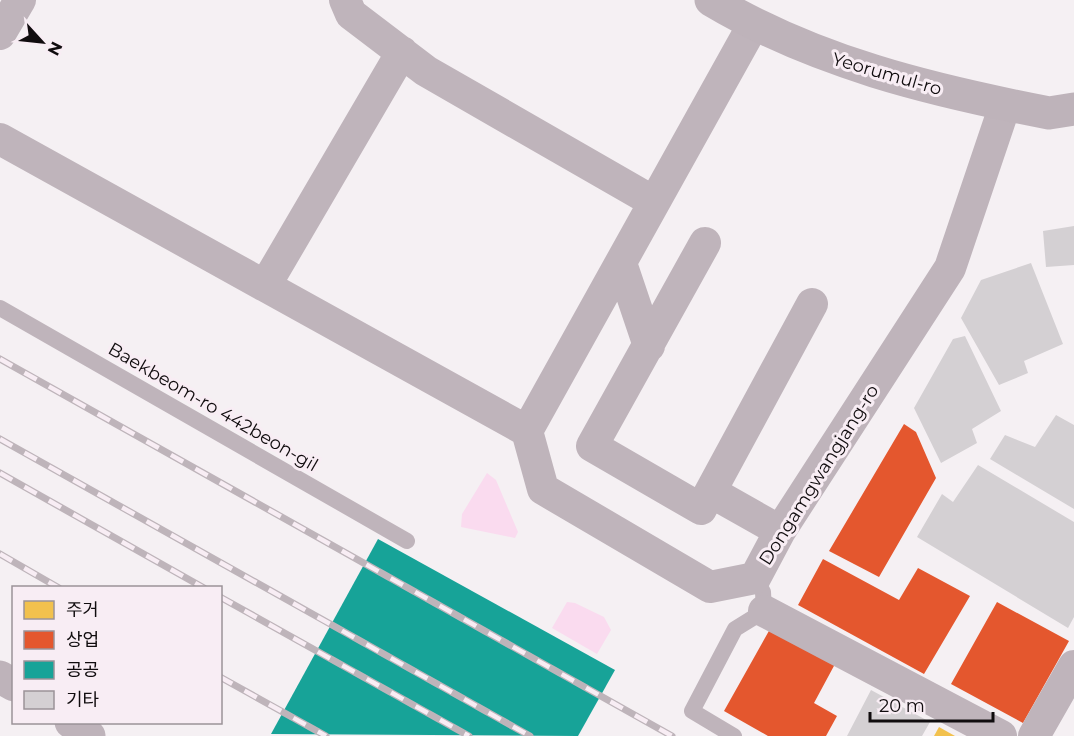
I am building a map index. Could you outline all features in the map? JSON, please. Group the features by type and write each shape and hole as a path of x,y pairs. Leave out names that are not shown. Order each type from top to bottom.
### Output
{"main road":[{"name":"Yeorumul-ro","path":"711,0 753,25 834,60 1005,105 1048,113 1074,109"},
{"path":"72,724 89,736"}],"street":[{"path":"0,34 20,0"},
{"path":"345,0 351,14 426,71 654,202"},
{"path":"0,139 527,431 753,25"},
{"path":"265,286 402,52"},
{"name":"Dongamgwangjang-ro","path":"527,431 543,489 710,587 755,578 780,531 950,268 1005,105"},
{"path":"705,243 592,446 701,509 812,304"},
{"path":"621,263 649,346"},
{"path":"711,492 780,531"},
{"path":"764,611 1001,736"},
{"path":"1034,736 1074,666"}],"lane":[{"name":"Baekbeom-ro 442beon-gil","path":"0,308 407,541"},
{"path":"734,736 692,711 735,629 764,611 763,592 755,578"}],"shaded area":[{"path":"487,473 496,480 518,532 515,538 461,527 462,514"},
{"path":"567,602 575,603 604,617 611,630 597,654 552,628"}],"building: 주거":[{"path":"939,727 955,736 934,736"}],"building: 상업":[{"path":"904,424 916,432 936,478 879,577 829,551"},
{"path":"823,559 899,600 918,568 970,596 924,674 798,605"},
{"path":"997,602 1069,641 1023,723 951,684"},
{"path":"770,629 835,664 814,703 837,716 826,736 768,736 724,711"}],"building: 공공":[{"path":"378,539 615,670 578,736 271,734"}],"building: 기타":[{"path":"1074,226 1074,265 1046,267 1043,231"},
{"path":"1031,263 1063,344 1024,361 1028,373 999,385 961,318 981,280"},
{"path":"965,336 1001,411 972,429 977,443 941,463 914,408 953,339"},
{"path":"1056,415 1074,425 1074,509 990,459 1005,435 1035,447"},
{"path":"978,465 1074,522 1074,617 1068,628 917,537 942,494 953,502"},
{"path":"871,690 930,722 922,736 847,736"}],"railway":[{"path":"0,359 672,736"},
{"path":"0,439 530,736"},
{"path":"0,473 200,586"},
{"path":"0,554 56,586"},
{"path":"222,598 469,736"},
{"path":"222,678 326,736"}]}
